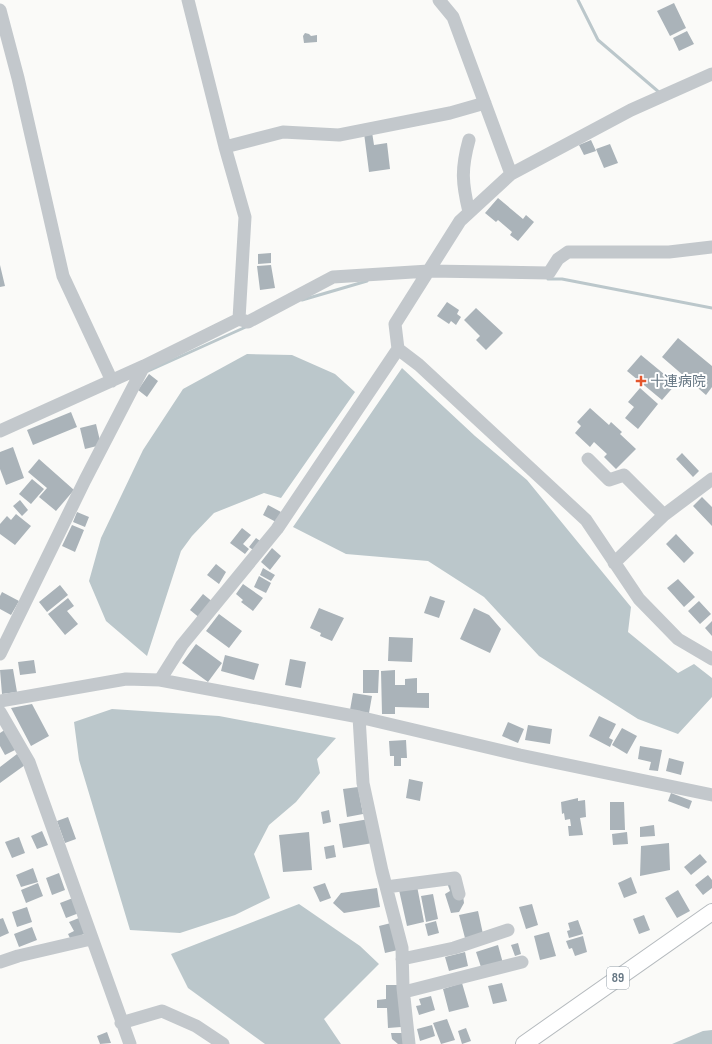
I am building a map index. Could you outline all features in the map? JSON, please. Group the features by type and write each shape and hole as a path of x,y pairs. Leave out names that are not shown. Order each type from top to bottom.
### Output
{"main road":[{"name":"89","path":"524,1044 712,912"}],"street":[{"path":"188,0 225,147 245,217 238,319"},
{"path":"439,0 453,17 511,174"},
{"path":"0,10 18,78 63,276 112,381"},
{"path":"160,680 182,645 277,529 398,349 395,324 460,221 511,174 631,110 712,74"},
{"path":"225,147 283,132 339,135 450,113 485,103"},
{"path":"469,140 464,159 462,179 469,212"},
{"path":"0,430 112,381 238,319 248,322 333,277 429,271 549,273 558,259 568,252 669,252 712,247"},
{"path":"398,349 419,364 586,520 639,599 678,639 712,659"},
{"path":"0,654 85,480 144,366"},
{"path":"588,460 609,480 624,475 664,515"},
{"path":"614,563 664,515 712,479"},
{"path":"0,701 126,679 160,680 359,717 520,755 712,794"},
{"path":"0,712 29,762 121,1023 130,1044"},
{"path":"359,717 363,784 386,887 402,948 404,992 409,1044"},
{"path":"386,887 455,878 459,894"},
{"path":"402,959 454,948 508,930"},
{"path":"0,962 18,956 91,939"},
{"path":"404,992 522,962"},
{"path":"121,1023 162,1011 196,1026 223,1044"}],"shaded area":[{"path":"247,354 292,355 335,374 355,392 281,498 264,493 214,513 192,536 181,551 147,656 106,621 89,581 101,538 143,450 183,389"},
{"path":"402,368 475,436 527,480 631,607 628,632 678,673 694,664 712,678 712,697 678,734 638,719 539,656 484,597 428,561 346,554 293,527"},
{"path":"112,709 219,716 336,738 317,759 320,773 296,802 269,825 254,854 270,898 235,915 180,933 130,930 79,760 74,722"},
{"path":"299,904 360,946 379,964 324,1019 341,1044 265,1044 188,988 171,954"},
{"path":"712,1030 712,1044 672,1044 703,1031"}],"building":[{"path":"674,3 686,28 670,36 657,11"},
{"path":"687,31 694,44 679,51 673,38"},
{"path":"305,33 311,36 317,35 317,42 304,43 303,36"},
{"path":"372,132 374,145 387,143 390,169 369,172 364,133"},
{"path":"591,140 596,151 584,155 579,145"},
{"path":"610,144 618,163 604,168 596,149"},
{"path":"498,198 523,219 526,215 534,222 518,241 510,235 512,232 498,220 496,222 485,213"},
{"path":"271,253 271,263 258,264 258,254"},
{"path":"0,265 5,286 0,287"},
{"path":"271,265 275,288 260,290 257,266"},
{"path":"447,302 459,310 457,314 461,317 456,325 451,321 449,324 437,316"},
{"path":"476,308 503,333 486,350 476,340 480,336 464,320"},
{"path":"678,338 712,366 712,387 706,395 662,357"},
{"path":"641,355 676,384 662,400 627,371"},
{"path":"149,374 158,381 147,397 138,390"},
{"path":"640,388 658,404 638,429 625,418 634,407 628,402"},
{"path":"590,408 609,425 611,422 622,432 620,434 636,449 616,469 604,457 607,454 594,442 590,447 575,433 581,426 577,422"},
{"path":"71,412 77,427 33,445 27,430"},
{"path":"96,424 101,445 85,449 80,428"},
{"path":"13,447 24,478 6,485 0,469 0,452"},
{"path":"682,453 699,471 693,477 676,459"},
{"path":"39,459 74,490 56,511 39,497 47,488 28,472"},
{"path":"32,479 44,489 31,504 19,494"},
{"path":"702,497 712,507 712,526 693,506"},
{"path":"20,500 28,510 22,516 13,506"},
{"path":"268,505 281,512 276,522 263,515"},
{"path":"77,512 89,517 85,527 73,522"},
{"path":"16,514 31,526 15,545 0,534 0,524 7,516 11,520"},
{"path":"72,525 84,530 75,552 62,546"},
{"path":"242,528 251,535 243,544 249,549 245,554 230,543"},
{"path":"676,534 694,553 684,563 666,544"},
{"path":"256,538 263,543 256,552 249,547"},
{"path":"272,548 281,556 270,570 261,562"},
{"path":"216,564 226,572 219,584 207,575"},
{"path":"263,568 275,575 271,581 260,575"},
{"path":"259,576 271,583 266,593 254,587"},
{"path":"678,579 695,597 684,607 667,588"},
{"path":"243,584 263,598 253,611 241,602 243,600 236,594"},
{"path":"60,585 68,595 47,612 39,602"},
{"path":"2,592 19,601 11,615 0,609 0,596"},
{"path":"203,594 214,603 201,619 190,610"},
{"path":"430,596 445,601 439,618 424,613"},
{"path":"68,598 74,606 67,611 78,624 65,635 48,614"},
{"path":"699,601 711,614 700,624 688,611"},
{"path":"319,608 344,618 332,641 320,636 321,633 310,628"},
{"path":"474,608 489,615 501,629 490,653 460,639"},
{"path":"219,614 242,631 229,648 206,631"},
{"path":"712,621 712,636 705,628"},
{"path":"389,637 413,638 412,662 388,661"},
{"path":"196,644 222,663 208,682 182,663"},
{"path":"225,655 259,664 254,680 221,671"},
{"path":"290,659 306,662 301,688 285,685"},
{"path":"34,660 36,673 20,675 18,662"},
{"path":"13,669 17,692 2,694 0,670"},
{"path":"363,670 379,670 378,693 363,693"},
{"path":"395,670 395,685 405,685 405,679 417,678 417,693 429,693 429,708 395,707 395,714 382,714 381,671"},
{"path":"353,693 372,696 369,713 350,710"},
{"path":"32,704 49,736 31,746 11,708"},
{"path":"599,716 616,724 609,738 613,740 610,747 589,736"},
{"path":"508,722 524,729 518,743 502,736"},
{"path":"528,725 552,729 550,744 525,740"},
{"path":"622,728 637,736 627,754 612,745"},
{"path":"6,729 17,749 5,755 0,746 0,733"},
{"path":"406,740 407,758 401,758 401,766 394,766 394,756 390,756 389,741"},
{"path":"640,746 662,750 658,771 649,770 651,762 638,759"},
{"path":"17,754 25,765 0,783 0,767"},
{"path":"669,758 684,762 681,775 666,771"},
{"path":"409,779 423,782 420,801 406,798"},
{"path":"358,787 363,814 347,817 343,789"},
{"path":"671,793 692,801 689,809 668,801"},
{"path":"578,798 578,801 585,800 586,817 580,818 583,835 569,836 568,826 571,826 570,819 565,820 564,813 562,814 561,802"},
{"path":"610,802 624,802 625,830 610,830"},
{"path":"329,810 331,822 323,824 321,812"},
{"path":"68,817 76,839 65,843 57,821"},
{"path":"369,819 373,843 343,848 339,824"},
{"path":"654,825 655,836 640,837 640,827"},
{"path":"42,831 48,845 37,849 31,836"},
{"path":"309,832 312,870 283,872 279,835"},
{"path":"627,832 628,844 613,845 612,834"},
{"path":"19,837 25,853 12,858 5,842"},
{"path":"669,843 670,870 640,876 641,846"},
{"path":"334,845 336,857 326,859 324,847"},
{"path":"700,854 707,862 691,875 684,867"},
{"path":"33,868 38,882 21,887 16,875"},
{"path":"59,873 65,890 52,895 46,878"},
{"path":"708,875 712,880 712,888 703,895 695,885"},
{"path":"631,877 637,893 624,898 618,883"},
{"path":"461,881 464,903 459,912 451,913 445,894 450,891 447,883"},
{"path":"38,883 43,896 26,903 21,890"},
{"path":"325,883 331,898 320,902 313,887"},
{"path":"417,886 424,922 407,926 399,890"},
{"path":"377,888 380,907 344,913 333,903 341,893"},
{"path":"678,890 690,911 677,918 665,898"},
{"path":"433,894 438,919 426,922 421,896"},
{"path":"73,898 79,913 66,918 60,903"},
{"path":"532,904 538,925 526,929 519,907"},
{"path":"27,907 32,922 17,927 12,912"},
{"path":"478,911 483,934 465,938 459,915"},
{"path":"644,915 650,930 639,934 633,919"},
{"path":"3,918 9,933 0,937 0,919"},
{"path":"79,918 86,933 71,940 68,934 74,931 69,922"},
{"path":"578,920 583,934 569,938 567,931 570,930 568,923"},
{"path":"436,921 439,933 428,936 425,924"},
{"path":"391,923 398,950 385,953 379,926"},
{"path":"32,927 37,940 19,947 14,934"},
{"path":"549,932 556,956 540,960 534,936"},
{"path":"583,936 587,952 575,956 572,948 569,949 566,941"},
{"path":"518,943 521,954 515,956 511,945"},
{"path":"498,945 504,967 483,973 476,952"},
{"path":"465,952 468,966 449,971 445,957"},
{"path":"462,983 469,1007 449,1012 443,989"},
{"path":"502,983 507,1001 493,1004 488,986"},
{"path":"386,985 399,985 401,1027 388,1028 387,1008 377,1008 377,1000 386,999"},
{"path":"431,996 435,1010 419,1015 416,1006 421,1005 419,999"},
{"path":"447,1019 455,1040 441,1044 433,1023"},
{"path":"432,1025 435,1036 420,1041 417,1029"},
{"path":"466,1028 471,1041 462,1044 458,1031"},
{"path":"107,1032 111,1043 100,1044 97,1036"},
{"path":"391,1033 404,1033 406,1044 398,1044 392,1039"}],"waterway":[{"path":"578,0 598,40 660,93"},
{"path":"548,279 562,279 712,308"},
{"path":"302,300 367,281"},
{"path":"146,372 248,326"}],"place":[{"name":"十連病院","path":"641,381"}]}
